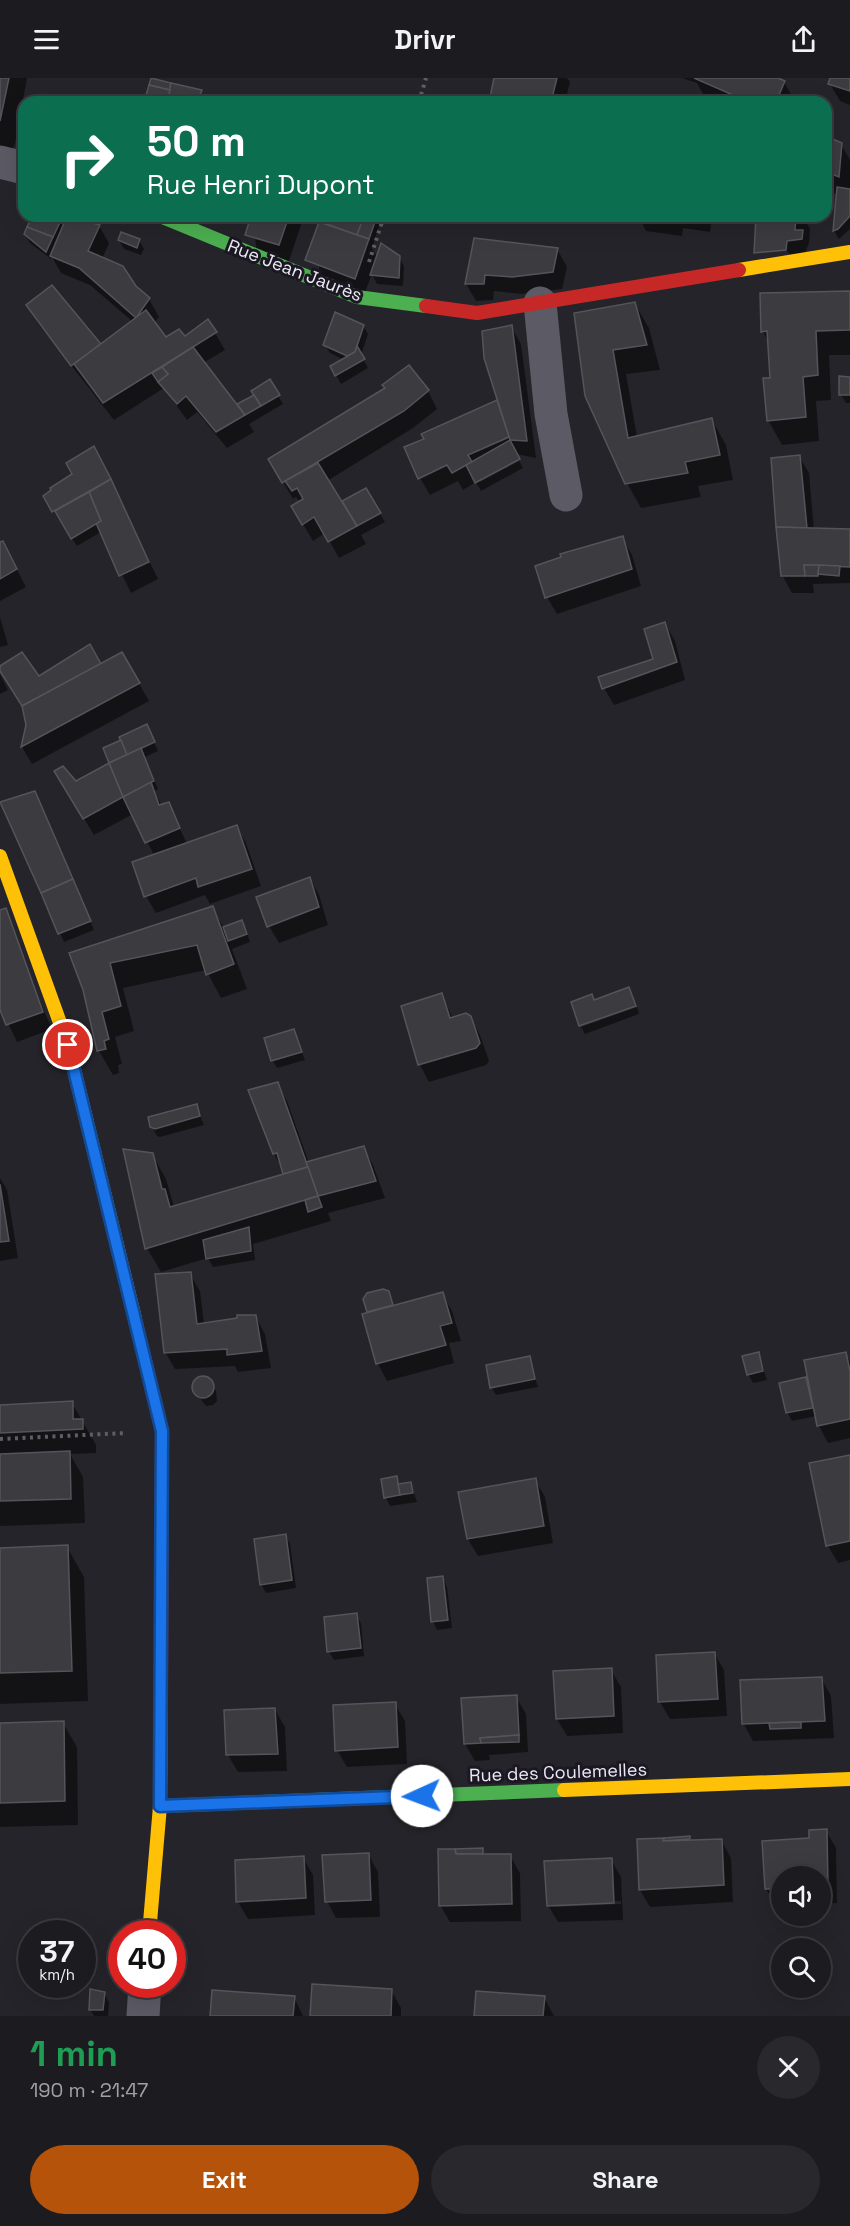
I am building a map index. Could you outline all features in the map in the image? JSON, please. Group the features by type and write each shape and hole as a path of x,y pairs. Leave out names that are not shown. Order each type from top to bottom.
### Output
{"street":[{"path":"0,162 18,166"},
{"name":"Rue Jean Jaurès","path":"175,222 357,297 477,313 850,252"},
{"path":"540,303 551,414 566,495"},
{"path":"0,856 68,1045 162,1431 160,1806 151,1920"},
{"name":"Rue des Coulemelles","path":"160,1806 850,1779"},
{"path":"143,2016 144,1998"}],"path":[{"path":"421,96 426,78"},
{"path":"357,297 382,222"},
{"path":"0,1439 162,1431"}],"building":[{"path":"0,78 9,78 0,121"},
{"path":"151,78 171,83 170,90 149,85"},
{"path":"494,78 557,78 552,96 490,96"},
{"path":"694,78 778,78 785,81 779,96 735,96"},
{"path":"830,78 850,78 850,91 828,84"},
{"path":"171,83 202,90 200,96 168,96"},
{"path":"149,85 170,90 168,96 146,96"},
{"path":"832,139 842,143 839,177 832,174"},
{"path":"837,187 850,189 850,216 838,229 833,231"},
{"path":"29,222 60,222 53,237 27,227"},
{"path":"64,222 89,222 100,225 88,251 123,266 136,286 150,298 136,318 79,268 50,256"},
{"path":"249,222 287,222 279,245 245,235"},
{"path":"319,222 369,239 355,279 305,260"},
{"path":"328,222 362,222 357,235 327,224"},
{"path":"362,222 375,222 369,239 357,235"},
{"path":"756,222 796,222 795,230 803,230 802,239 787,241 786,250 754,253"},
{"path":"27,227 53,237 46,252 24,234"},
{"path":"121,232 140,239 137,248 118,240"},
{"path":"474,238 558,248 553,272 512,277 485,275 484,284 465,284"},
{"path":"381,243 400,256 399,278 370,275"},
{"path":"52,285 101,344 71,366 26,305"},
{"path":"850,291 850,330 816,331 818,375 803,377 806,417 767,421 763,378 770,378 767,331 761,332 760,293"},
{"path":"635,302 647,345 613,350 628,438 712,418 720,455 685,462 688,473 625,484 585,396 574,313"},
{"path":"146,310 166,337 179,329 185,336 208,319 217,332 103,403 74,364"},
{"path":"335,312 364,325 355,352 347,356 323,345"},
{"path":"512,325 527,441 510,440 484,358 482,331"},
{"path":"357,346 365,359 335,376 330,366 355,352"},
{"path":"193,347 245,415 216,432 186,396 177,404 158,382 168,374 162,367"},
{"path":"409,365 429,390 427,392 404,411 282,483 268,459 385,388 382,385"},
{"path":"162,367 168,374 158,382 152,373"},
{"path":"839,376 850,377 850,395 839,395"},
{"path":"270,379 280,395 261,406 251,391"},
{"path":"254,395 261,406 245,415 237,404"},
{"path":"497,400 509,437 468,455 472,462 452,473 447,465 418,479 404,447 424,439 421,434"},
{"path":"510,440 520,459 475,483 466,465"},
{"path":"94,446 111,479 52,512 43,496 51,490 50,488 72,474 66,463"},
{"path":"800,455 807,528 776,527 771,458"},
{"path":"318,463 357,526 328,542 314,517 302,525 291,506 303,499 297,488 292,491 285,481"},
{"path":"111,479 149,562 119,576 96,523 101,521 89,492"},
{"path":"366,488 381,513 357,526 342,501"},
{"path":"89,492 101,521 71,539 55,511"},
{"path":"776,527 850,529 850,567 804,565 805,576 781,576"},
{"path":"623,536 632,569 545,598 535,566 561,557 560,554"},
{"path":"3,541 17,569 0,579 0,542"},
{"path":"804,565 819,565 818,576 805,576"},
{"path":"819,565 840,566 839,576 818,574"},
{"path":"665,622 677,662 602,689 598,677 653,659 644,629"},
{"path":"90,644 101,664 22,706 0,671 0,666 22,652 39,676"},
{"path":"122,652 140,683 21,747 26,725 22,706"},
{"path":"147,724 155,742 127,755 119,737"},
{"path":"121,740 127,755 109,763 103,748"},
{"path":"141,748 154,781 123,797 109,763"},
{"path":"109,763 123,797 83,819 54,771 63,766 76,781"},
{"path":"151,782 159,805 169,802 180,828 145,843 123,797"},
{"path":"35,791 73,879 41,893 0,802"},
{"path":"237,825 252,869 198,887 196,878 144,897 132,862"},
{"path":"310,877 319,907 267,927 256,897"},
{"path":"73,879 91,921 58,934 41,893"},
{"path":"213,906 234,964 206,975 197,945 110,963 121,1006 102,1012 109,1039 104,1041 106,1049 97,1051 83,990 69,953"},
{"path":"6,908 43,1012 6,1025 0,1010 0,910"},
{"path":"242,920 247,934 228,941 223,927"},
{"path":"629,987 636,1006 579,1026 571,1002 592,994 594,1000"},
{"path":"442,993 450,1018 466,1013 471,1016 480,1043 476,1048 418,1065 401,1006"},
{"path":"294,1029 302,1052 271,1061 264,1038"},
{"path":"278,1082 308,1167 283,1174 277,1153 273,1154 248,1090"},
{"path":"197,1104 200,1116 155,1129 150,1127 148,1117"},
{"path":"364,1146 376,1181 318,1196 306,1162"},
{"path":"123,1149 153,1153 162,1189 165,1189 170,1207 308,1167 318,1196 145,1249"},
{"path":"0,1184 9,1241 0,1242"},
{"path":"318,1196 322,1207 308,1212 305,1200"},
{"path":"249,1227 251,1251 206,1259 203,1240"},
{"path":"191,1272 197,1324 237,1318 237,1315 256,1315 262,1351 227,1355 227,1349 164,1353 155,1274"},
{"path":"383,1289 389,1291 393,1305 367,1312 363,1299 367,1293"},
{"path":"443,1292 452,1323 440,1326 446,1345 376,1364 362,1314"},
{"path":"759,1352 763,1371 747,1375 742,1356"},
{"path":"846,1352 850,1371 850,1419 817,1426 804,1360"},
{"path":"530,1356 535,1379 490,1388 486,1365"},
{"path":"203,1376 211,1379 214,1387 211,1395 203,1398 195,1395 192,1387 195,1379"},
{"path":"806,1377 813,1408 786,1413 779,1383"},
{"path":"73,1401 73,1419 83,1419 83,1429 0,1433 0,1405"},
{"path":"70,1451 71,1499 0,1501 0,1454"},
{"path":"850,1455 850,1541 826,1546 809,1463"},
{"path":"397,1476 400,1495 384,1498 381,1479"},
{"path":"536,1478 544,1526 467,1539 458,1492"},
{"path":"411,1482 413,1493 400,1495 398,1484"},
{"path":"286,1534 292,1580 260,1585 254,1539"},
{"path":"68,1545 72,1671 0,1673 0,1548"},
{"path":"443,1576 448,1620 431,1622 427,1578"},
{"path":"357,1613 361,1648 327,1652 324,1617"},
{"path":"715,1652 718,1699 658,1702 656,1655"},
{"path":"612,1668 614,1716 556,1719 553,1671"},
{"path":"822,1677 825,1721 742,1724 740,1680"},
{"path":"517,1695 519,1735 480,1738 481,1743 464,1744 461,1698"},
{"path":"396,1702 398,1747 335,1751 333,1705"},
{"path":"275,1708 278,1754 226,1755 224,1710"},
{"path":"64,1721 65,1801 0,1803 0,1723"},
{"path":"801,1722 801,1728 770,1729 769,1723"},
{"path":"519,1735 519,1742 481,1743 480,1738"},
{"path":"827,1829 828,1866 771,1866 771,1889 765,1889 762,1841 809,1838 809,1830"},
{"path":"690,1836 690,1839 663,1841 664,1838"},
{"path":"664,1838 663,1841 722,1839 724,1885 639,1890 637,1839"},
{"path":"483,1848 483,1854 456,1854 455,1849"},
{"path":"438,1849 455,1849 456,1854 511,1854 512,1904 439,1906"},
{"path":"369,1853 371,1900 325,1902 322,1855"},
{"path":"304,1856 306,1898 236,1902 235,1860"},
{"path":"612,1858 614,1903 547,1906 544,1861"},
{"path":"312,1984 392,1989 391,2016 310,2016"},
{"path":"96,1990 105,1992 103,2010 89,2010 90,1998 96,1998"},
{"path":"212,1990 295,1996 293,2016 210,2016"},
{"path":"476,1991 545,1996 543,2016 474,2016"}],"traffic: fast":[{"path":"175,222 357,297 426,306"},
{"path":"160,1806 564,1790"}],"traffic: slow":[{"path":"739,270 850,252"},
{"path":"0,856 68,1045 135,1319"},
{"path":"150,1920 160,1806 161,1694"},
{"path":"564,1790 850,1779"}],"traffic: jam":[{"path":"426,306 477,313 739,270"},
{"path":"135,1319 162,1431 161,1694"}],"route":[{"path":"68,1045 162,1431 160,1806 422,1796"}]}
